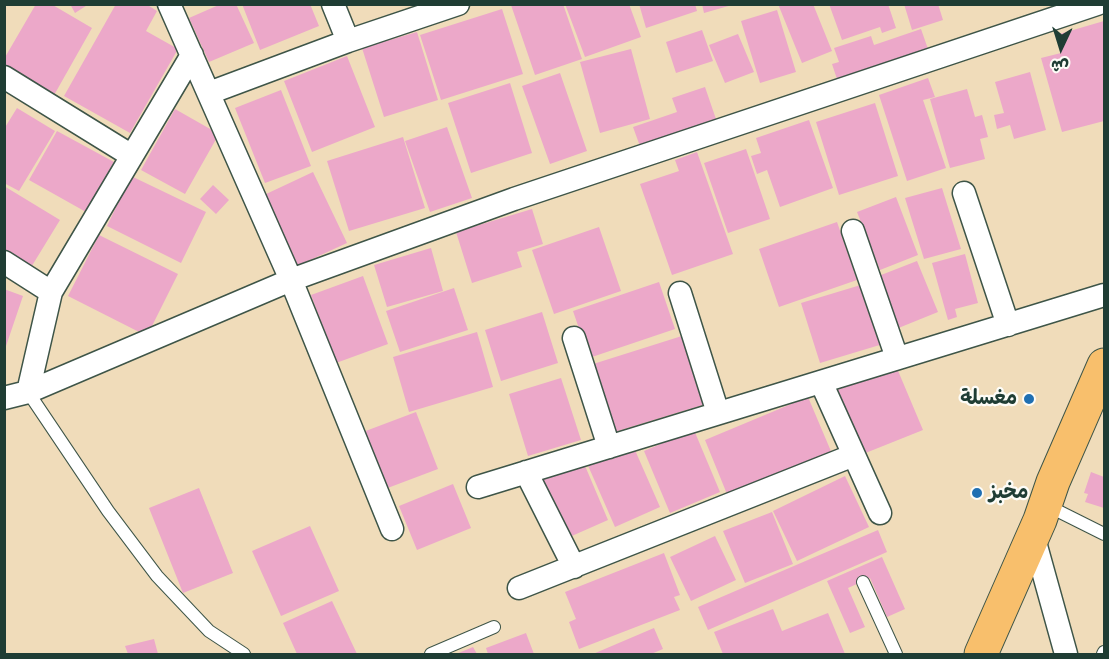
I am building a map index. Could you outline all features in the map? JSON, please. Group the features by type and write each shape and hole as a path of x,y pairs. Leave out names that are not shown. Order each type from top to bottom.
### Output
{"main road":[{"path":"981,654 1104,365"},
{"path":"964,654 1016,534 1033,507 1049,493"}],"street":[{"path":"169,4 291,279 392,529"},
{"path":"333,4 348,42"},
{"path":"209,93 458,4"},
{"path":"4,398 28,392 291,279 514,198 1097,4"},
{"path":"28,392 51,292 192,55"},
{"path":"4,77 132,156"},
{"path":"964,194 1008,325"},
{"path":"853,231 897,358"},
{"path":"4,262 51,292"},
{"path":"681,293 718,413"},
{"path":"477,487 1104,295"},
{"path":"574,338 609,447"},
{"path":"821,382 880,513"},
{"path":"519,588 854,456"},
{"path":"526,472 574,567"},
{"path":"1033,535 1066,654"}],"lane":[{"path":"28,392 108,510 157,576 209,631 244,654"},
{"path":"1049,493 1104,534"},
{"path":"863,582 896,654"},
{"path":"431,654 494,627"}],"building":[{"path":"36,4 51,4 92,28 53,97 4,69 4,59"},
{"path":"70,4 89,4 75,13"},
{"path":"116,4 146,4 157,11 146,31 178,49 130,133 64,96"},
{"path":"221,4 236,4 254,43 209,62 189,18"},
{"path":"242,4 310,4 319,26 260,50"},
{"path":"563,4 582,59 535,75 511,5"},
{"path":"565,4 629,4 641,37 585,57"},
{"path":"639,4 695,4 697,11 646,28"},
{"path":"702,4 732,4 732,5 704,13"},
{"path":"778,4 813,4 832,51 802,63"},
{"path":"829,4 888,4 896,28 882,33 880,27 842,40"},
{"path":"904,4 938,4 943,20 912,30"},
{"path":"502,9 523,74 441,100 420,35"},
{"path":"777,10 796,72 760,83 741,21"},
{"path":"1104,21 1104,121 1062,132 1041,58 1061,53 1056,35"},
{"path":"921,29 928,49 837,79 832,64 839,62 834,48 871,36 874,45"},
{"path":"702,30 713,61 676,73 666,42"},
{"path":"417,32 438,100 384,117 362,48"},
{"path":"738,34 754,72 725,83 709,45"},
{"path":"631,49 650,119 600,133 580,62"},
{"path":"347,56 375,127 312,152 284,81"},
{"path":"1030,72 1046,130 1014,139 1010,125 997,129 994,115 1004,113 995,82"},
{"path":"560,73 587,151 550,164 522,86"},
{"path":"928,78 935,97 923,100 946,168 907,181 879,95"},
{"path":"510,83 532,153 471,173 448,103"},
{"path":"705,87 717,122 641,149 633,127 677,112 672,98"},
{"path":"967,89 975,117 982,115 988,137 980,139 985,159 950,168 930,99"},
{"path":"281,90 311,166 265,183 235,108"},
{"path":"875,103 898,176 839,195 816,122"},
{"path":"17,108 55,131 19,191 4,183 4,129"},
{"path":"175,109 219,134 185,194 141,170"},
{"path":"809,120 833,188 780,207 767,170 757,174 751,156 761,153 756,138"},
{"path":"447,127 472,198 430,212 405,141"},
{"path":"57,131 114,162 86,212 29,180"},
{"path":"403,137 425,208 349,231 327,161"},
{"path":"746,149 770,219 728,233 704,163"},
{"path":"697,152 733,254 672,275 640,184 679,171 675,160"},
{"path":"313,172 347,243 297,266 264,195"},
{"path":"131,176 206,212 181,263 107,226"},
{"path":"213,185 229,200 216,214 200,199"},
{"path":"4,186 60,220 30,269 4,254"},
{"path":"942,188 961,249 924,259 905,198"},
{"path":"896,197 918,255 880,270 857,212"},
{"path":"532,209 543,244 517,252 522,267 472,283 456,232"},
{"path":"837,222 857,280 779,307 759,249"},
{"path":"599,227 621,291 554,314 532,250"},
{"path":"99,235 178,274 147,336 68,296"},
{"path":"431,248 443,291 387,307 374,265"},
{"path":"965,254 978,303 955,309 957,317 948,320 932,263"},
{"path":"917,261 938,312 896,329 876,277"},
{"path":"363,276 388,344 336,363 311,295"},
{"path":"659,282 675,329 589,358 573,311"},
{"path":"864,284 883,344 820,363 801,303"},
{"path":"454,288 468,330 400,352 386,311"},
{"path":"4,289 23,296 5,349 4,349"},
{"path":"542,312 558,363 501,381 485,330"},
{"path":"477,332 493,387 409,412 393,357"},
{"path":"685,335 706,404 611,433 590,365"},
{"path":"896,366 923,430 863,454 837,390"},
{"path":"561,378 581,440 528,456 509,394"},
{"path":"808,397 833,456 729,499 705,440"},
{"path":"416,412 438,469 385,489 363,432"},
{"path":"694,430 720,492 670,513 644,451"},
{"path":"631,441 660,507 615,527 586,461"},
{"path":"583,461 608,520 565,539 539,479"},
{"path":"1091,472 1104,477 1104,508 1085,502 1088,494 1084,493"},
{"path":"845,476 869,527 797,561 773,511"},
{"path":"453,484 471,528 417,550 399,506"},
{"path":"199,488 233,573 183,593 149,508"},
{"path":"772,512 793,564 745,583 723,531"},
{"path":"310,526 339,591 281,616 252,551"},
{"path":"878,530 887,552 708,630 698,607"},
{"path":"715,536 736,580 691,601 670,557"},
{"path":"664,553 680,595 674,597 680,610 579,649 569,622 576,619 565,592"},
{"path":"882,557 905,609 887,617 870,578 848,588 865,627 850,633 827,581"},
{"path":"332,601 357,654 297,654 283,623"},
{"path":"773,609 782,631 828,613 845,654 723,654 714,632"},
{"path":"654,628 663,649 651,654 593,654"},
{"path":"526,633 534,654 488,654 486,648"},
{"path":"154,639 158,654 128,654 125,646"},
{"path":"473,647 477,654 456,654"}],"place":[{"name":"مغسلة","path":"1029,399"},
{"name":"مخبز","path":"977,493"}]}
